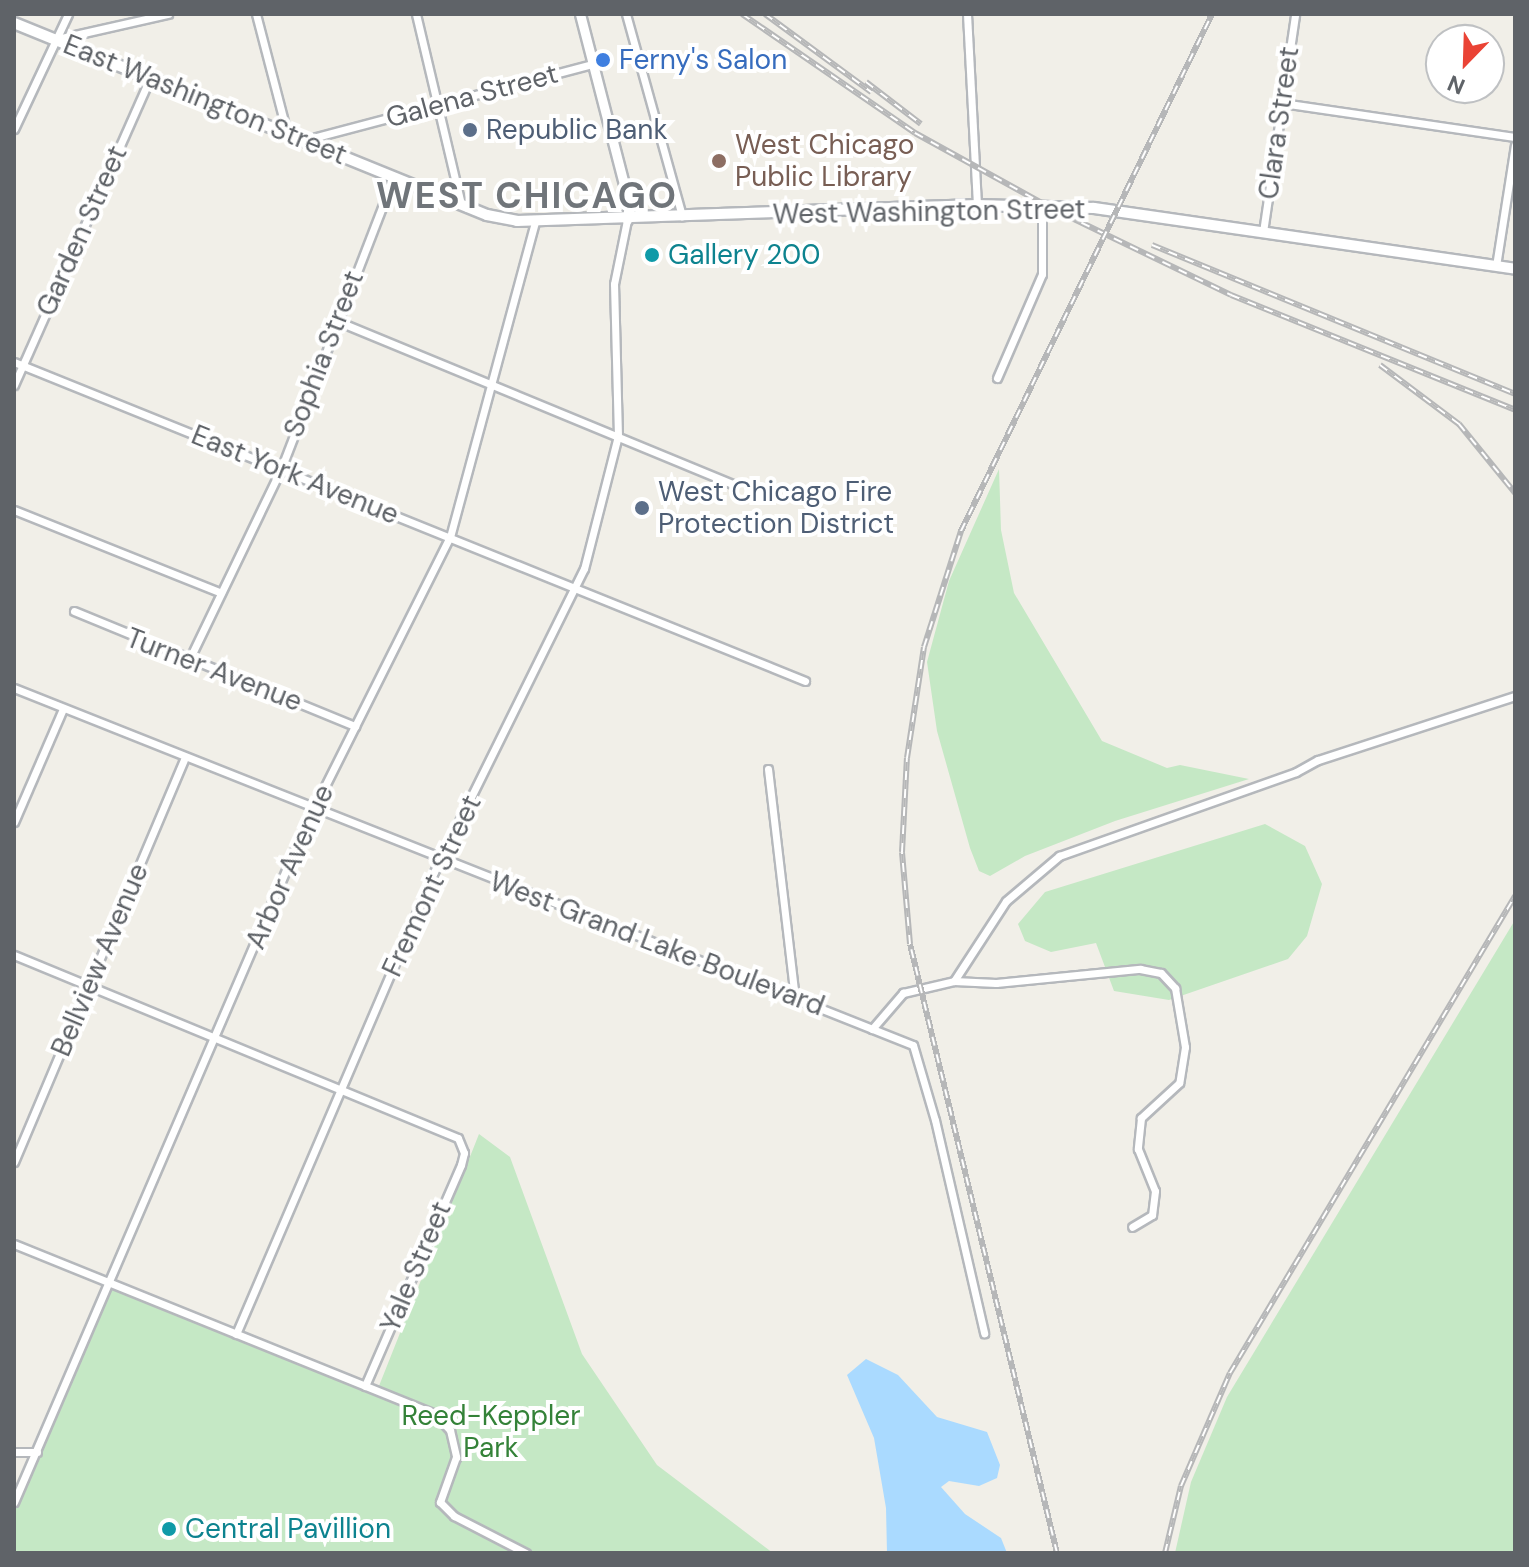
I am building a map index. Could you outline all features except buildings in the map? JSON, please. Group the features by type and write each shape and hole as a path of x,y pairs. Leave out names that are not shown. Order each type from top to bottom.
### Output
{"main road":[{"name":"East Washington Street","path":"14,23 499,218 535,222 627,220"},
{"name":"West Washington Street","path":"627,220 977,205 1094,208 1515,269"}],"street":[{"path":"14,129 68,14"},
{"path":"55,40 168,14"},
{"path":"256,14 287,133"},
{"path":"416,14 440,104 461,204"},
{"path":"580,14 629,203 627,220"},
{"path":"626,14 683,218"},
{"path":"967,14 977,205"},
{"name":"Clara Street","path":"1263,232 1295,14"},
{"name":"Galena Street","path":"305,140 593,64"},
{"name":"Garden Street","path":"14,385 18,364 150,78"},
{"path":"1282,103 1515,137"},
{"path":"1496,266 1515,145"},
{"name":"Sophia Street","path":"189,660 281,469 394,176"},
{"path":"997,378 1042,274 1042,207"},
{"name":"Fremont Street","path":"236,1334 440,861 575,588 618,436 614,284 627,220"},
{"name":"Arbor Avenue","path":"14,1502 314,809 450,537 535,222"},
{"path":"337,321 732,484"},
{"name":"East York Avenue","path":"18,364 805,681"},
{"path":"14,510 221,593"},
{"name":"Turner Avenue","path":"74,611 355,726"},
{"name":"West Grand Lake Boulevard","path":"14,688 440,861 913,1045 935,1120 984,1333"},
{"path":"954,981 1006,901 1059,856 1296,772 1318,760 1515,696"},
{"path":"14,822 63,709"},
{"name":"Bellview Avenue","path":"14,1162 185,758"},
{"path":"768,769 795,998"},
{"path":"14,955 342,1088"},
{"path":"872,1029 903,993 954,981 996,983 1140,969 1161,973 1175,988 1185,1047 1179,1083 1141,1118 1138,1149 1155,1191 1152,1215 1132,1227"},
{"name":"Yale Street","path":"342,1088 454,1135 462,1146 461,1165 365,1386"},
{"path":"14,1244 435,1414 450,1430 456,1457 440,1502 454,1516 526,1553"},
{"path":"14,1452 37,1452"}],"green space":[{"path":"999,469 1001,530 1014,593 1102,741 1167,768 1180,765 1249,779 1115,821 1025,856 990,876 979,871 970,848 937,731 927,662 949,581"},
{"path":"1265,824 1305,846 1322,884 1307,936 1288,959 1169,1000 1114,991 1096,943 1051,952 1025,941 1018,924 1045,892"},
{"path":"1515,920 1515,1553 1175,1553 1191,1482 1227,1397"},
{"name":"Reed-Keppler Park","path":"479,1134 510,1157 582,1354 657,1465 773,1553 14,1553 14,1511 111,1283 377,1391"}],"water":[{"path":"866,1359 898,1375 937,1417 987,1432 1000,1465 997,1478 979,1486 949,1481 941,1487 965,1514 1001,1538 1007,1553 887,1553 886,1508 874,1438 847,1375"}],"railway":[{"path":"742,14 915,133 1049,207 1231,295 1515,410"},
{"path":"765,14 871,92"},
{"path":"1057,1553 910,944 902,852 907,758 924,647 961,531 1212,14"},
{"path":"866,82 921,124"},
{"path":"1152,245 1515,394"},
{"path":"1380,365 1459,424 1515,493"},
{"path":"1165,1553 1181,1486 1230,1373 1515,896"}],"place":[{"name":"Ferny's Salon","path":"603,60"},
{"name":"Republic Bank","path":"470,130"},
{"name":"West Chicago Public Library","path":"719,161"},
{"name":"Gallery 200","path":"652,255"},
{"name":"West Chicago Fire Protection District","path":"642,508"},
{"name":"Central Pavillion","path":"169,1529"}],"district":[{"name":"WEST CHICAGO","path":"527,196"}]}
